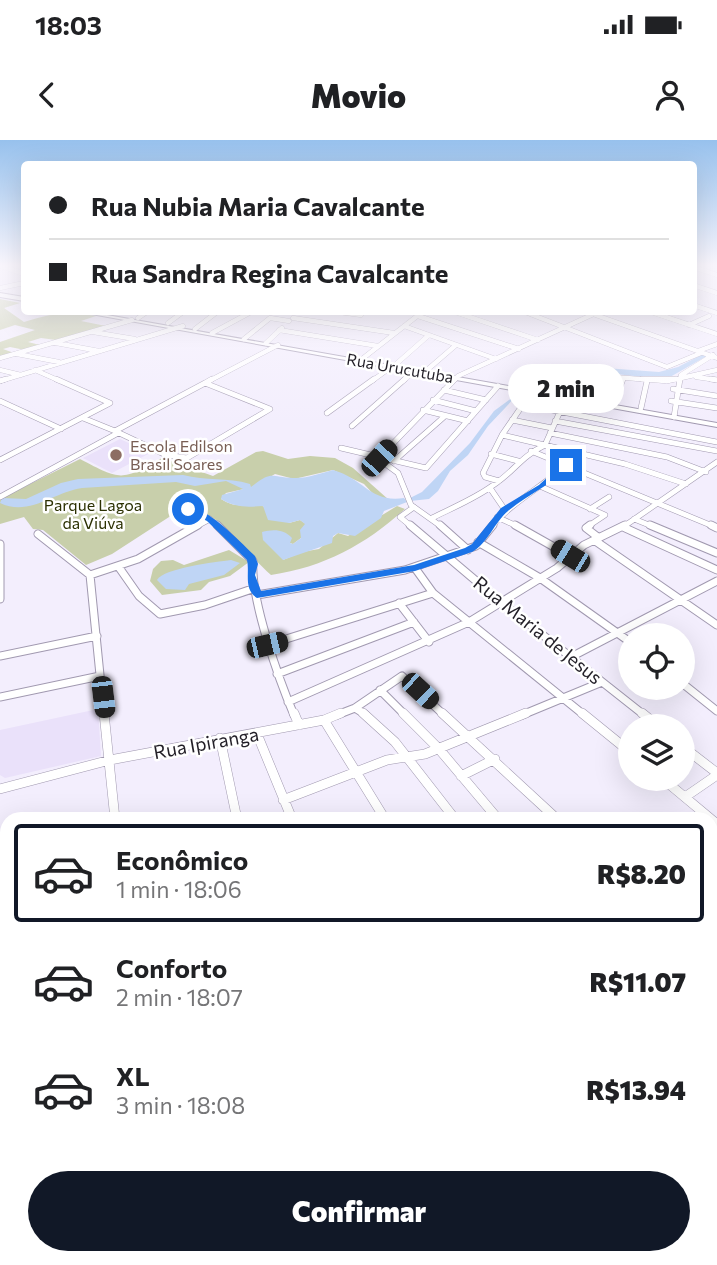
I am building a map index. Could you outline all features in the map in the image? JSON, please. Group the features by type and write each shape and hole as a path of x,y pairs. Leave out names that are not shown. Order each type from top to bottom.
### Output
{"street":[{"path":"168,323 174,318"},
{"path":"195,329 209,318"},
{"path":"212,333 239,318"},
{"path":"244,339 269,318"},
{"path":"280,318 394,333"},
{"path":"350,327 357,318"},
{"path":"362,359 414,318"},
{"path":"430,318 519,349"},
{"path":"443,324 450,318"},
{"path":"477,318 538,340"},
{"path":"542,318 667,367 717,344"},
{"path":"379,458 457,377 582,318"},
{"path":"609,318 717,358"},
{"path":"670,318 717,334"},
{"path":"689,325 703,318"},
{"name":"Rua Urucutuba","path":"135,319 168,323 276,346"},
{"name":"Rua Urucutuba","path":"135,319 671,415"},
{"path":"0,358 135,319"},
{"path":"266,343 291,319"},
{"path":"0,381 180,327"},
{"path":"404,327 496,359"},
{"path":"279,330 378,346"},
{"path":"90,331 138,340"},
{"path":"327,413 393,366 429,335"},
{"path":"54,342 100,351"},
{"path":"427,370 456,345"},
{"path":"0,497 276,346"},
{"path":"671,415 677,379 686,370 717,353"},
{"path":"14,354 62,363"},
{"name":"Rua Urucutuba","path":"337,356 717,424"},
{"path":"0,370 22,375"},
{"path":"0,460 110,403 35,370"},
{"path":"432,517 490,488 509,474 518,461 545,445 565,396 586,376 647,381 677,379 717,370"},
{"path":"352,426 414,371"},
{"path":"589,399 597,376"},
{"path":"690,376 717,380"},
{"path":"614,403 623,379"},
{"path":"706,394 708,379"},
{"path":"641,408 647,381"},
{"path":"83,418 166,454 184,459 270,409 205,383"},
{"path":"575,384 594,387"},
{"path":"341,448 425,468 498,386"},
{"path":"444,390 486,400"},
{"path":"676,390 717,396"},
{"path":"433,400 476,411"},
{"path":"0,401 61,429"},
{"path":"674,401 717,408"},
{"path":"499,481 485,477 483,473 502,435 523,406 560,410 717,442"},
{"path":"423,410 468,421"},
{"path":"394,461 445,416"},
{"path":"512,420 651,438 717,451"},
{"path":"552,427 667,457 706,472"},
{"path":"502,435 646,470 686,484"},
{"path":"531,451 717,528"},
{"path":"491,454 518,461"},
{"path":"379,458 398,473 414,508 432,517 468,550"},
{"path":"288,702 429,642 469,622 597,539 623,527 717,462"},
{"path":"118,566 139,596 160,614 256,592 415,568 468,550 505,510 542,487 566,465"},
{"path":"542,487 605,515 586,528 597,539 717,625"},
{"path":"490,488 505,510"},
{"path":"590,509 609,497"},
{"name":"Rua Maria de Jesus","path":"414,508 400,517 501,602 643,714"},
{"path":"188,509 210,519 253,561 250,575 267,645 299,725"},
{"path":"498,517 523,528 570,556"},
{"path":"90,575 138,559 210,519"},
{"path":"634,519 717,552"},
{"path":"623,527 717,570"},
{"path":"38,534 90,575 115,812"},
{"path":"478,542 540,578 618,632 571,657"},
{"path":"0,544 0,599"},
{"path":"415,568 433,593 618,743"},
{"path":"636,623 717,581"},
{"path":"267,645 305,636 433,593"},
{"path":"398,603 429,642"},
{"path":"277,674 414,622"},
{"path":"0,656 97,636"},
{"path":"0,697 100,676"},
{"name":"Rua Ipiranga","path":"0,789 110,760 324,720 355,708 402,676 469,736"},
{"path":"283,800 387,760 439,749 603,682"},
{"path":"380,690 439,749 492,812"},
{"path":"695,693 717,711"},
{"path":"355,708 369,717 406,756 450,812"},
{"path":"324,720 381,812"},
{"path":"257,734 289,812"},
{"path":"469,736 550,812"},
{"path":"220,738 236,812"},
{"path":"685,797 717,774 695,756"},
{"path":"461,776 495,759"},
{"path":"678,791 703,812"}],"shaded area":[{"name":"Escola Edilson Brasil Soares","path":"120,439 150,453 112,473 83,458"},
{"path":"98,709 101,756 5,778 0,775 0,730"}],"green space":[{"path":"0,318 19,318 24,322 38,318 88,318 81,321 106,326 56,340 41,338 28,342 40,345 25,350 10,347 3,349 14,353 0,357 0,342 35,330 15,325 0,330"},
{"name":"Parque Lagoa da Viúva","path":"263,451 288,459 310,456 335,458 353,468 389,500 375,496 364,484 333,470 294,479 275,474 253,487 226,493 221,499 227,503 260,505 289,523 300,520 306,524 301,538 293,544 290,543 283,560 319,549 338,533 348,536 397,506 405,509 375,533 343,552 309,566 271,575 220,523 196,510 183,508 112,554 86,565 43,530 33,529 24,517 0,524 0,499 80,459 121,475 138,471 162,458 213,476 256,452"},
{"path":"229,550 249,562 230,576 209,582 201,590 162,595 150,581 153,569 161,561 173,560 184,565"}],"water":[{"path":"703,354 707,356 670,377 653,378 560,368 524,385 540,367 551,364 659,372 678,367"},
{"path":"520,392 488,426 468,455 450,471 438,491 429,499 408,499 422,492 470,443 494,411"},
{"path":"333,470 353,479 375,494 392,499 404,498 407,502 384,511 381,518 355,536 338,533 333,536 332,543 283,560 263,540 262,532 282,531 292,538 290,543 293,544 301,538 300,530 305,524 300,520 289,523 268,520 263,506 242,506 226,502 221,499 222,495 243,489 226,481 195,486 176,482 82,488 21,507 0,503 2,498 26,499 61,483 78,479 183,475 241,482 250,484 251,487 268,476 303,478"},
{"path":"231,560 240,563 224,575 189,584 185,590 166,589 157,580 180,569"}],"place":[{"name":"Escola Edilson Brasil Soares","path":"116,455"}],"route":[{"path":"188,509 210,519 251,558 254,564 250,575 257,595 415,568 449,558 476,546 505,510 542,487 566,465"}]}
